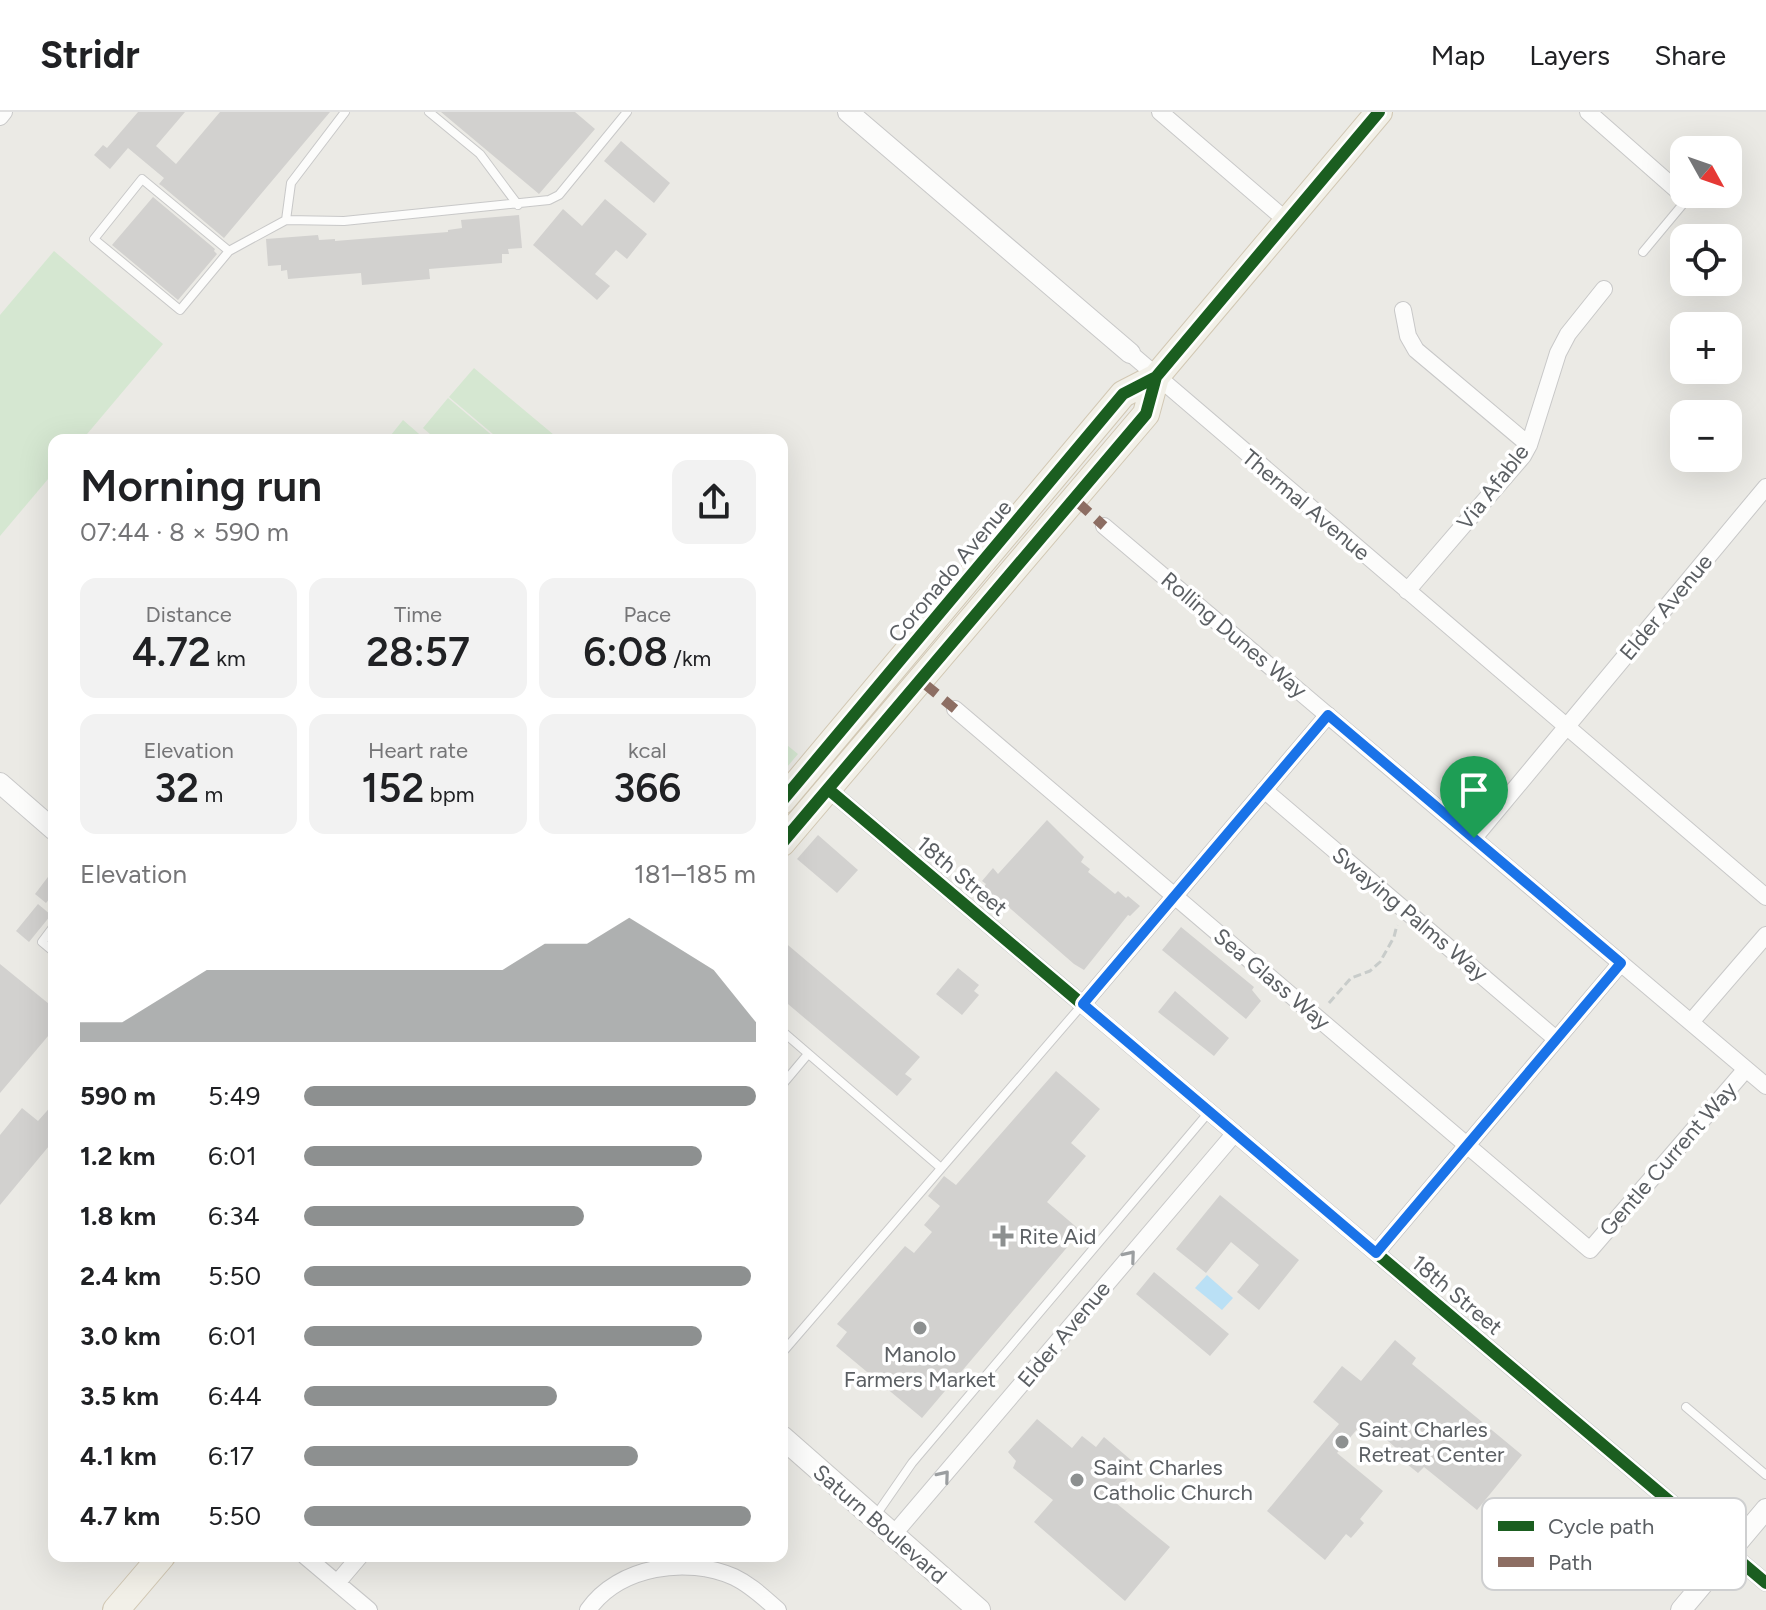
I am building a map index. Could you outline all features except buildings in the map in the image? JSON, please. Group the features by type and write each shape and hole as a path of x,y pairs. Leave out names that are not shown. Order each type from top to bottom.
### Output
{"main road":[{"name":"Coronado Avenue","path":"788,794 1123,394 1156,377 1379,112"},
{"name":"Coronado Avenue","path":"788,836 1146,414 1156,377"},
{"path":"808,772 828,789"},
{"name":"Saturn Boulevard","path":"788,1442 979,1610"},
{"path":"116,1610 157,1562"}],"street":[{"path":"0,117 4,112"},
{"name":"Thermal Avenue","path":"848,112 1766,897"},
{"path":"1160,112 1287,221"},
{"path":"1588,112 1670,180"},
{"name":"Via Afable","path":"1407,591 1523,456 1558,353 1568,334 1604,289"},
{"path":"1403,310 1408,336 1416,350 1529,445"},
{"name":"Elder Avenue","path":"1474,838 1766,487"},
{"name":"Rolling Dunes Way","path":"1104,526 1766,1086"},
{"name":"Sea Glass Way","path":"955,709 1590,1250"},
{"path":"1083,1004 1328,715"},
{"path":"0,783 48,825"},
{"name":"18th Street","path":"828,789 1666,1498"},
{"name":"Swaying Palms Way","path":"1264,790 1556,1039"},
{"path":"1691,1022 1766,935"},
{"path":"1376,1253 1621,963"},
{"name":"Gentle Current Way","path":"1590,1250 1746,1069"},
{"name":"Elder Avenue","path":"893,1535 1235,1133"},
{"path":"1746,1533 1766,1509"},
{"path":"312,1562 369,1610"},
{"path":"337,1583 355,1562"},
{"path":"588,1610 607,1592 639,1574 656,1568 688,1566 712,1569 733,1577 747,1584 778,1610"},
{"name":"18th Street","path":"1746,1566 1766,1583"},
{"path":"1681,1610 1698,1590"}],"lane":[{"path":"286,220 291,183 345,112"},
{"path":"429,112 480,154 518,205"},
{"path":"229,251 142,179 94,239 180,310 229,251 286,220 344,221 549,200 559,195 627,112"},
{"path":"1643,252 1679,208"},
{"path":"788,1346 1083,1004"},
{"path":"788,1036 941,1168"},
{"path":"788,1078 808,1054"},
{"path":"874,1518 912,1463 1209,1111"},
{"path":"1686,1407 1766,1475"}],"path":[{"path":"1329,1003 1351,978 1370,971 1380,962 1401,918"}],"green space":[{"path":"54,251 163,344 87,434 48,434 48,479 0,536 0,315"},
{"path":"474,368 553,434 493,434 449,397"},
{"path":"448,398 491,434 430,434 423,428"},
{"path":"403,420 419,434 392,434"},
{"path":"788,746 798,754 788,766"}],"water":[{"path":"1207,1275 1233,1298 1222,1310 1195,1288"}],"marked path":[{"path":"1074,499 1104,526"},
{"path":"921,681 955,709"}],"cycle path":[{"path":"788,794 1123,394 1156,377 1379,112"},
{"path":"788,836 1146,414 1156,377"},
{"path":"828,789 1666,1498"},
{"path":"1746,1566 1766,1583"}],"place":[{"name":"Rite Aid","path":"1003,1236"},
{"name":"Manolo Farmers Market","path":"920,1328"},
{"name":"Saint Charles Retreat Center","path":"1342,1442"},
{"name":"Saint Charles Catholic Church","path":"1077,1480"}],"route":[{"path":"1328,715 1474,838 1621,963 1376,1253 1083,1004 1328,715"}]}
